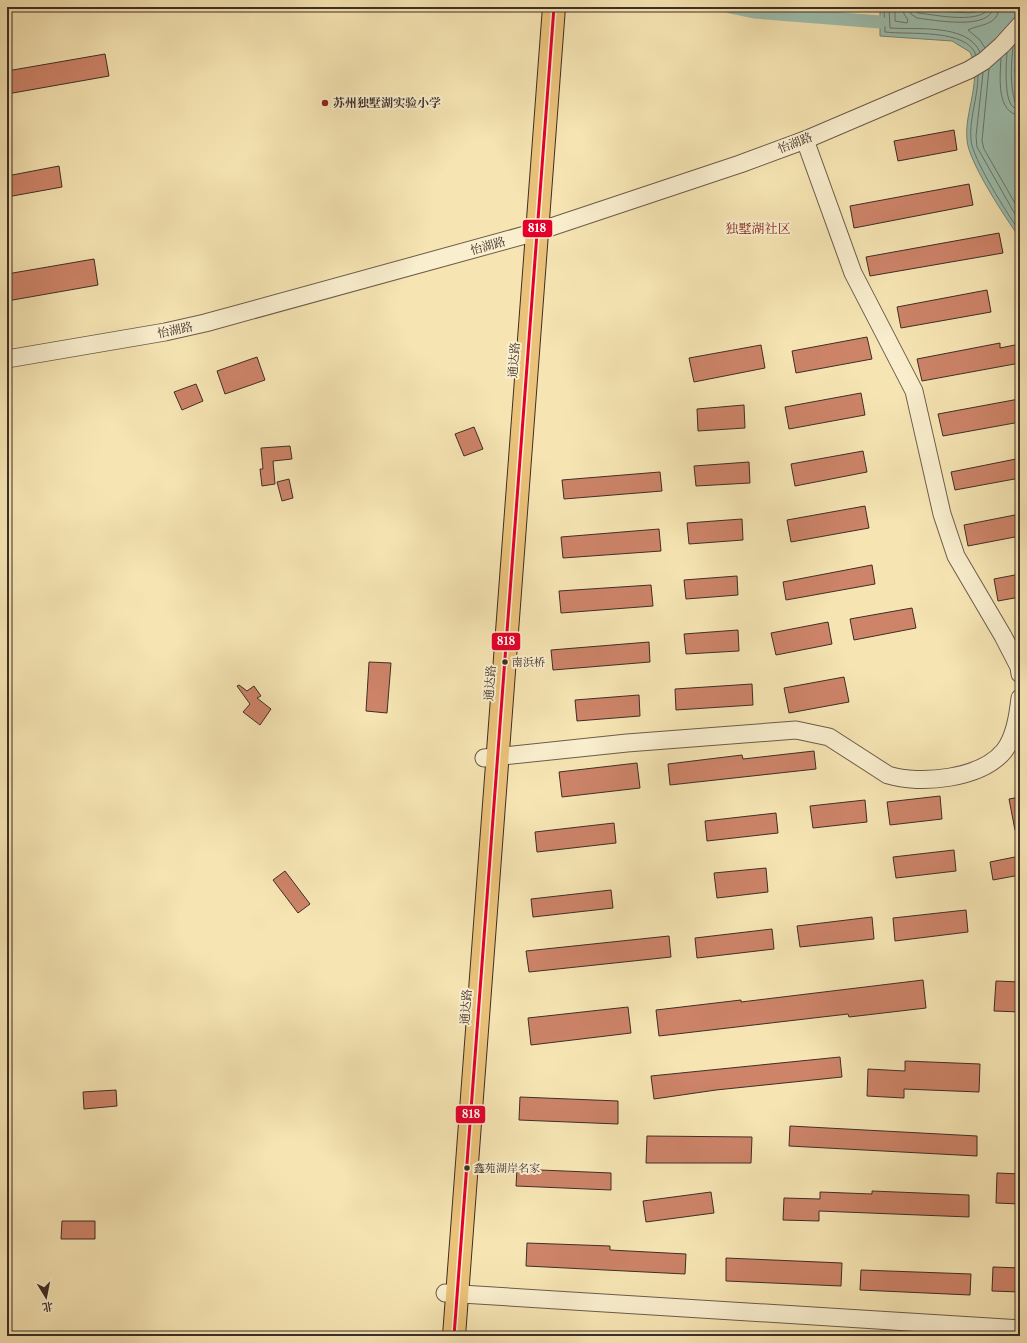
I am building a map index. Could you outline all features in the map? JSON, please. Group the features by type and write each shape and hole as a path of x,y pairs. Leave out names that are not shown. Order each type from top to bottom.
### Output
{"main road":[{"name":"通达路","path":"454,1336 451,1294 530,234 541,7"},
{"name":"通达路","path":"530,234 554,7"},
{"name":"通达路","path":"441,1336 451,1294"}],"street":[{"name":"怡湖路","path":"7,360 165,332 205,323 530,234 740,164 805,140 953,78 984,61 1020,25"},
{"path":"805,140 853,273 914,391 942,514 956,556 1003,636 1019,667 1020,674"},
{"path":"491,757 643,741 796,730 829,737 888,775 899,778 945,779 986,765 1004,751 1012,735 1018,714 1020,698"},
{"path":"451,1294 1020,1329"}],"water":[{"path":"880,7 969,13 980,11 986,7 1020,7 1020,33 1015,70 1020,110 1020,238 989,190 974,162 969,149 967,129 975,73 970,52 952,41 880,36"}],"building":[{"path":"105,54 109,76 7,94 7,71"},
{"path":"954,130 957,150 898,161 894,141"},
{"path":"59,166 62,187 7,197 7,176"},
{"path":"969,184 973,205 854,228 850,206"},
{"path":"999,233 1003,253 870,276 866,257"},
{"path":"94,259 98,285 7,301 7,274"},
{"path":"987,290 991,312 901,328 897,307"},
{"path":"867,337 872,359 796,373 792,351"},
{"path":"1000,343 1000,348 1020,344 1020,363 922,381 917,359"},
{"path":"761,345 765,368 694,382 689,358"},
{"path":"257,357 265,380 225,394 217,371"},
{"path":"196,384 203,401 182,410 174,392"},
{"path":"861,393 865,415 789,429 785,407"},
{"path":"1019,399 1020,422 943,436 938,414"},
{"path":"744,405 745,428 698,431 697,409"},
{"path":"474,427 483,449 464,456 455,434"},
{"path":"290,446 292,459 273,461 275,484 262,486 260,469 263,469 261,448"},
{"path":"863,451 867,472 795,486 791,464"},
{"path":"1016,459 1020,478 955,490 951,472"},
{"path":"749,462 750,483 696,486 694,466"},
{"path":"660,472 662,491 564,499 562,480"},
{"path":"289,479 293,498 282,501 277,482"},
{"path":"865,506 869,528 791,542 787,520"},
{"path":"1020,514 1020,536 968,546 964,525"},
{"path":"742,519 743,540 689,544 687,523"},
{"path":"659,529 661,551 563,558 561,537"},
{"path":"872,565 875,584 786,600 783,582"},
{"path":"1020,574 1020,597 998,601 994,579"},
{"path":"737,576 738,595 686,599 684,580"},
{"path":"651,585 653,606 561,613 559,591"},
{"path":"912,608 916,628 854,640 850,619"},
{"path":"828,622 832,644 776,655 771,633"},
{"path":"738,630 739,651 686,654 684,634"},
{"path":"649,642 650,662 553,670 551,650"},
{"path":"369,662 391,663 387,713 366,711"},
{"path":"844,677 849,702 789,713 784,688"},
{"path":"752,684 753,705 676,710 675,689"},
{"path":"239,685 247,691 254,686 261,696 257,698 271,709 260,725 243,712 250,704 237,686"},
{"path":"639,695 640,716 577,721 575,700"},
{"path":"814,751 816,769 670,785 668,764 742,755 743,759"},
{"path":"637,763 640,788 562,797 559,772"},
{"path":"940,796 942,819 890,825 887,802"},
{"path":"1020,797 1020,830 1015,830 1009,799"},
{"path":"865,800 867,822 813,828 810,806"},
{"path":"776,813 778,833 707,841 705,821"},
{"path":"614,823 616,843 537,852 535,832"},
{"path":"954,850 956,871 896,878 893,857"},
{"path":"1020,856 1020,875 993,880 990,862"},
{"path":"766,868 768,892 717,898 714,873"},
{"path":"285,871 310,904 298,913 273,880"},
{"path":"611,890 613,908 533,917 531,899"},
{"path":"966,910 968,932 895,941 893,918"},
{"path":"872,917 874,939 800,947 797,926"},
{"path":"772,929 774,949 697,958 695,938"},
{"path":"669,936 671,957 529,972 526,951"},
{"path":"923,980 926,1008 849,1017 848,1014 659,1036 656,1010 741,1000 741,1002"},
{"path":"996,981 1020,982 1020,1012 994,1011"},
{"path":"628,1007 631,1033 531,1045 528,1018"},
{"path":"840,1057 842,1077 716,1090 654,1099 651,1076"},
{"path":"905,1061 980,1064 979,1092 904,1089 904,1098 867,1096 868,1069 905,1071"},
{"path":"116,1090 117,1106 84,1109 83,1092"},
{"path":"520,1097 618,1101 618,1124 519,1120"},
{"path":"790,1126 977,1136 977,1156 789,1146"},
{"path":"647,1136 752,1137 751,1163 646,1163"},
{"path":"517,1169 611,1173 611,1190 516,1186"},
{"path":"997,1173 1020,1174 1020,1204 996,1203"},
{"path":"872,1191 969,1195 969,1217 819,1211 819,1221 783,1220 784,1198 820,1199 820,1192 872,1194"},
{"path":"711,1192 714,1213 646,1222 643,1201"},
{"path":"62,1221 95,1221 95,1239 61,1239"},
{"path":"527,1243 610,1246 610,1250 686,1254 685,1274 526,1266"},
{"path":"726,1258 842,1263 841,1286 726,1281"},
{"path":"993,1267 1020,1268 1020,1292 992,1291"},
{"path":"861,1270 971,1274 970,1295 860,1290"}],"waterway":[{"path":"730,7 754,12 880,22"}],"transit line":[{"name":"818","path":"454,1336 554,7"}],"place":[{"name":"苏州独墅湖实验小学","path":"325,103"},
{"name":"南浜桥","path":"505,662"},
{"name":"鑫苑湖岸名家","path":"467,1168"}],"district":[{"name":"独墅湖社区","path":"758,228"}]}
